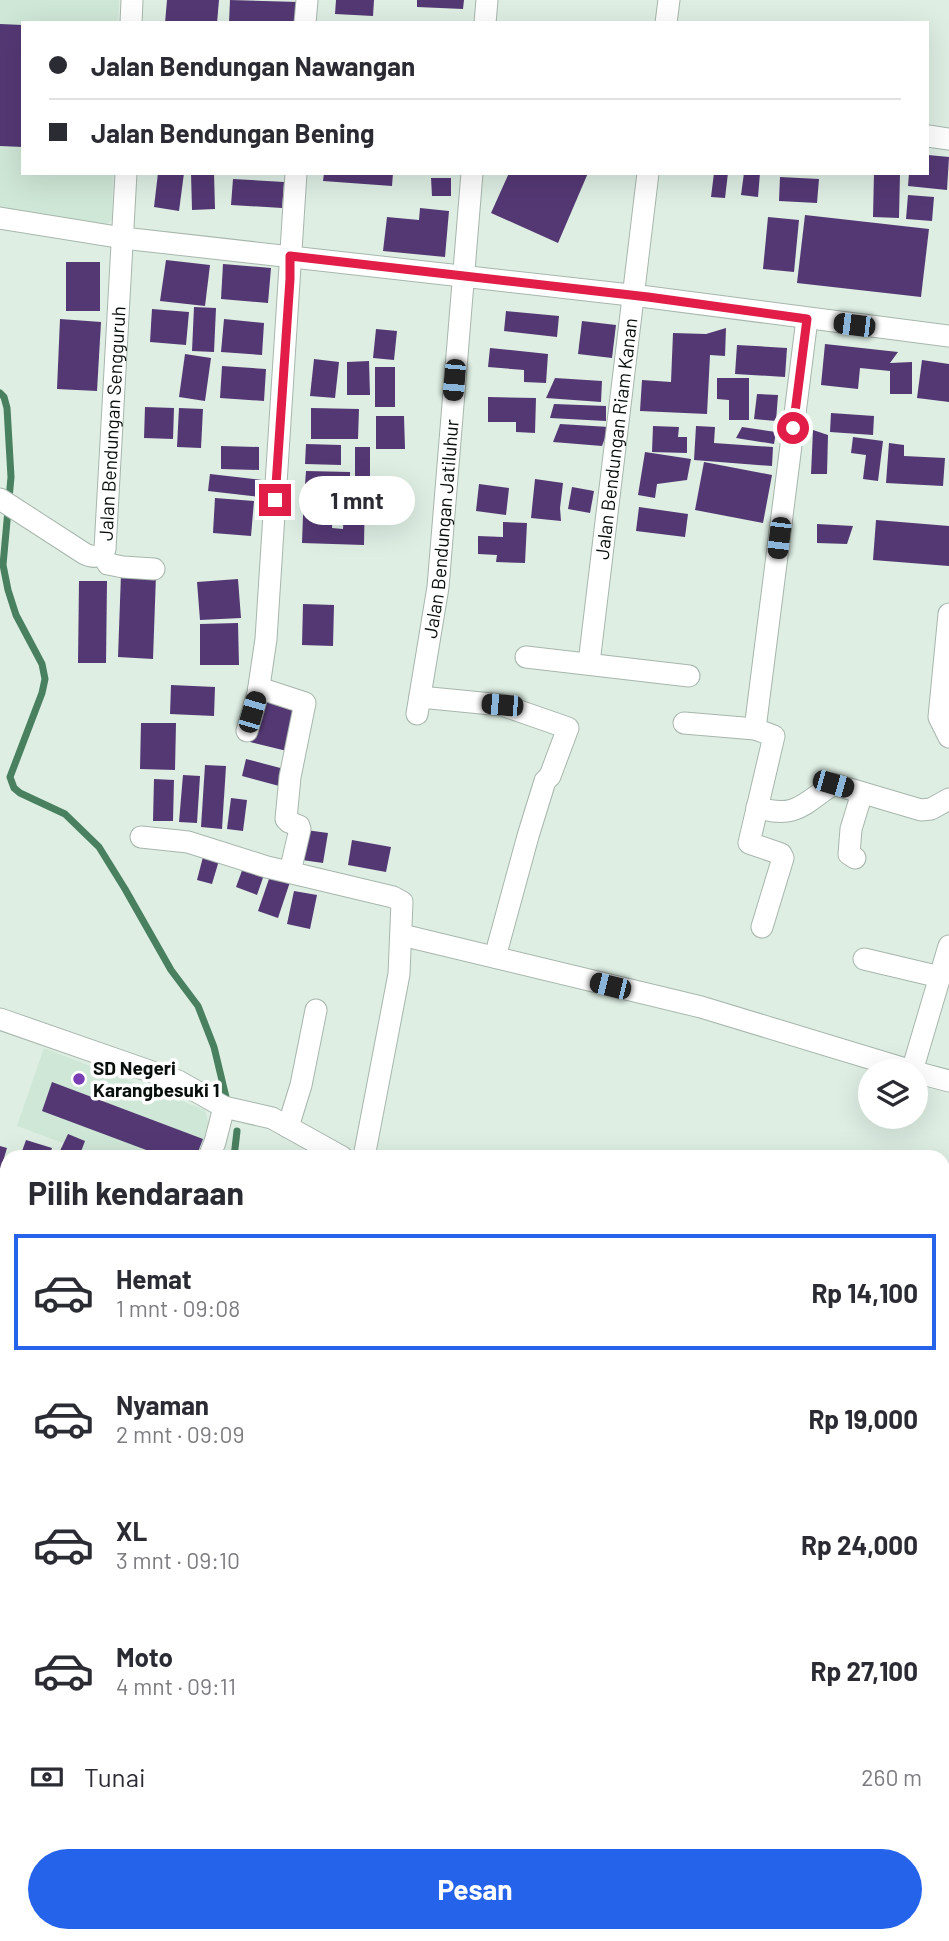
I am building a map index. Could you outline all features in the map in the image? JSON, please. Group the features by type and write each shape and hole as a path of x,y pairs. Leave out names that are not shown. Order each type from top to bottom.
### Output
{"street":[{"path":"131,21 132,0"},
{"path":"305,21 307,0"},
{"path":"485,21 486,0"},
{"path":"666,21 669,0"},
{"path":"929,136 949,139"},
{"name":"Jalan Bendungan Sengguruh","path":"8,504 85,554 96,557 102,554 106,542 126,175"},
{"path":"247,731 258,690 267,625 296,175"},
{"name":"Jalan Bendungan Jatiluhur","path":"472,175 438,587 418,705 502,705 569,728 550,776 545,781 495,957"},
{"name":"Jalan Bendungan Riam Kanan","path":"589,663 648,175"},
{"path":"0,218 123,238 635,296 949,336"},
{"path":"755,729 807,319"},
{"path":"102,554 108,564 123,568 154,569"},
{"path":"949,614 939,717 949,737"},
{"path":"526,657 689,676"},
{"path":"258,690 305,703 288,795 286,819 300,829 290,872"},
{"path":"684,723 755,729 774,736 749,839 749,844 781,854 783,858 762,927"},
{"path":"757,807 773,813 794,811 833,784 921,810 930,809 949,799"},
{"path":"855,858 849,854 851,829 862,793"},
{"path":"141,837 188,842 267,867 399,900 403,906 399,974 365,1150"},
{"path":"402,935 701,1007 871,1059"},
{"path":"917,1059 949,946"},
{"path":"864,959 940,977"},
{"path":"280,1123 301,1084 316,1010"},
{"path":"0,1019 178,1081 224,1107 280,1123 329,1150"},
{"path":"928,1076 949,1081"},
{"path":"212,1150 224,1107"}],"shaded area":[{"path":"0,0 119,0 118,21 21,21 21,175 113,175 112,220 104,226 0,209"},
{"name":"SD Negeri Karangbesuki 1","path":"44,1048 205,1110 209,1125 199,1150 82,1150 17,1126"}],"building":[{"path":"167,0 219,0 217,21 165,21"},
{"path":"230,0 299,2 298,21 229,21"},
{"path":"336,0 374,0 373,16 335,14"},
{"path":"417,0 464,0 463,9 417,7"},
{"path":"0,24 21,25 21,147 0,146"},
{"path":"929,155 949,157 947,190 908,186 909,175 929,175"},
{"path":"158,175 184,175 179,211 154,207"},
{"path":"191,175 214,175 215,209 192,210"},
{"path":"324,175 393,175 392,186 323,181"},
{"path":"508,175 587,175 558,243 491,213"},
{"path":"714,175 728,175 725,198 711,197"},
{"path":"744,175 760,175 758,197 741,195"},
{"path":"874,175 900,175 899,218 873,217"},
{"path":"780,177 819,179 817,203 779,201"},
{"path":"431,178 451,178 451,196 432,196"},
{"path":"233,179 284,182 282,208 231,205"},
{"path":"908,195 934,197 932,221 906,219"},
{"path":"420,208 449,211 445,257 383,251 387,217 419,220"},
{"path":"805,215 929,229 921,297 797,283"},
{"path":"768,217 799,220 794,272 763,269"},
{"path":"166,260 210,265 205,306 160,301"},
{"path":"66,262 100,262 100,311 66,311"},
{"path":"223,264 271,268 268,303 221,299"},
{"path":"194,307 216,308 214,352 192,351"},
{"path":"152,309 189,312 186,345 150,342"},
{"path":"506,311 559,316 557,337 504,331"},
{"path":"60,319 101,322 97,391 57,389"},
{"path":"224,319 264,323 262,355 221,352"},
{"path":"582,321 616,325 612,358 578,354"},
{"path":"726,328 725,356 710,355 707,414 640,411 642,380 671,382 673,333 706,334"},
{"path":"376,329 397,331 394,360 373,358"},
{"path":"825,344 898,352 890,363 912,362 912,394 890,394 890,371 860,368 858,389 821,385"},
{"path":"737,345 787,348 785,377 735,374"},
{"path":"490,348 548,354 546,383 524,382 524,370 488,367"},
{"path":"185,354 211,358 205,401 179,397"},
{"path":"314,359 339,362 335,398 310,396"},
{"path":"922,360 949,364 949,402 917,398"},
{"path":"369,361 370,395 347,395 347,362"},
{"path":"222,366 266,369 264,401 220,398"},
{"path":"375,367 395,367 395,407 375,407"},
{"path":"555,378 602,381 601,402 546,398"},
{"path":"717,378 749,378 749,420 729,420 729,400 717,399"},
{"path":"757,394 778,395 776,421 754,419"},
{"path":"488,397 536,398 535,433 516,432 516,422 488,422"},
{"path":"554,404 606,406 606,421 550,418"},
{"path":"145,407 174,408 173,439 144,438"},
{"path":"179,408 203,409 201,448 177,447"},
{"path":"311,408 359,409 358,439 311,439"},
{"path":"831,413 874,416 873,435 830,432"},
{"path":"376,416 404,416 405,449 376,449"},
{"path":"560,424 609,427 602,446 553,442"},
{"path":"653,426 679,427 678,437 687,437 687,453 652,452"},
{"path":"696,426 715,427 714,443 773,447 772,466 694,460"},
{"path":"742,427 776,432 774,444 736,438"},
{"path":"813,430 828,435 827,474 811,474"},
{"path":"853,437 883,441 878,481 863,479 866,455 851,453"},
{"path":"889,443 904,445 904,456 945,458 943,486 886,483"},
{"path":"306,444 341,445 341,465 305,464"},
{"path":"221,446 259,447 259,470 221,469"},
{"path":"355,447 370,447 370,480 355,480"},
{"path":"645,452 691,459 687,480 657,484 655,498 638,495"},
{"path":"704,462 772,475 763,523 695,510"},
{"path":"306,471 350,472 350,486 305,485"},
{"path":"210,474 262,480 260,497 208,491"},
{"path":"535,479 563,483 561,521 531,518"},
{"path":"479,484 509,488 506,515 476,511"},
{"path":"572,487 594,491 590,513 568,509"},
{"path":"304,489 365,491 364,545 302,543","holes":["333,511 344,512 343,529 332,528"]},
{"path":"215,498 254,501 251,536 213,533"},
{"path":"639,507 688,514 685,537 636,531"},
{"path":"876,520 949,526 949,566 873,560"},
{"path":"503,522 527,523 525,563 496,562 497,555 478,554 478,536 503,537"},
{"path":"817,524 853,526 847,544 817,543"},
{"path":"121,574 156,575 153,659 118,657"},
{"path":"238,579 241,618 200,620 197,582"},
{"path":"79,581 107,581 106,663 78,663"},
{"path":"303,604 334,605 333,646 302,645"},
{"path":"238,623 239,665 200,665 200,624"},
{"path":"171,685 215,687 214,716 170,714"},
{"path":"262,694 303,704 291,752 250,742"},
{"path":"141,723 176,723 175,770 140,769"},
{"path":"246,759 288,770 283,787 242,776"},
{"path":"205,765 226,766 222,829 201,827"},
{"path":"183,775 200,776 197,823 179,822"},
{"path":"154,779 174,780 173,821 153,821"},
{"path":"231,798 247,800 243,831 227,829"},
{"path":"306,830 328,833 323,863 302,860"},
{"path":"352,840 391,847 386,872 348,865"},
{"path":"204,853 220,857 212,884 197,880"},
{"path":"244,865 265,872 257,895 236,887"},
{"path":"270,876 290,882 278,918 258,911"},
{"path":"294,891 317,895 310,929 287,924"},
{"path":"52,1082 203,1139 199,1150 146,1150 42,1111"},
{"path":"68,1134 85,1141 82,1150 60,1150"},
{"path":"26,1140 52,1148 51,1150 22,1150"}],"waterway":[{"path":"0,393 7,408 11,477 3,565 16,615 42,664 45,679 10,777 14,788 20,793 65,814 99,847 171,970 198,1006 214,1047 226,1097"},
{"path":"235,1150 237,1131"}],"place":[{"name":"SD Negeri Karangbesuki 1","path":"79,1079"}],"route":[{"path":"275,500 290,256 648,297 807,319 793,428"}]}
